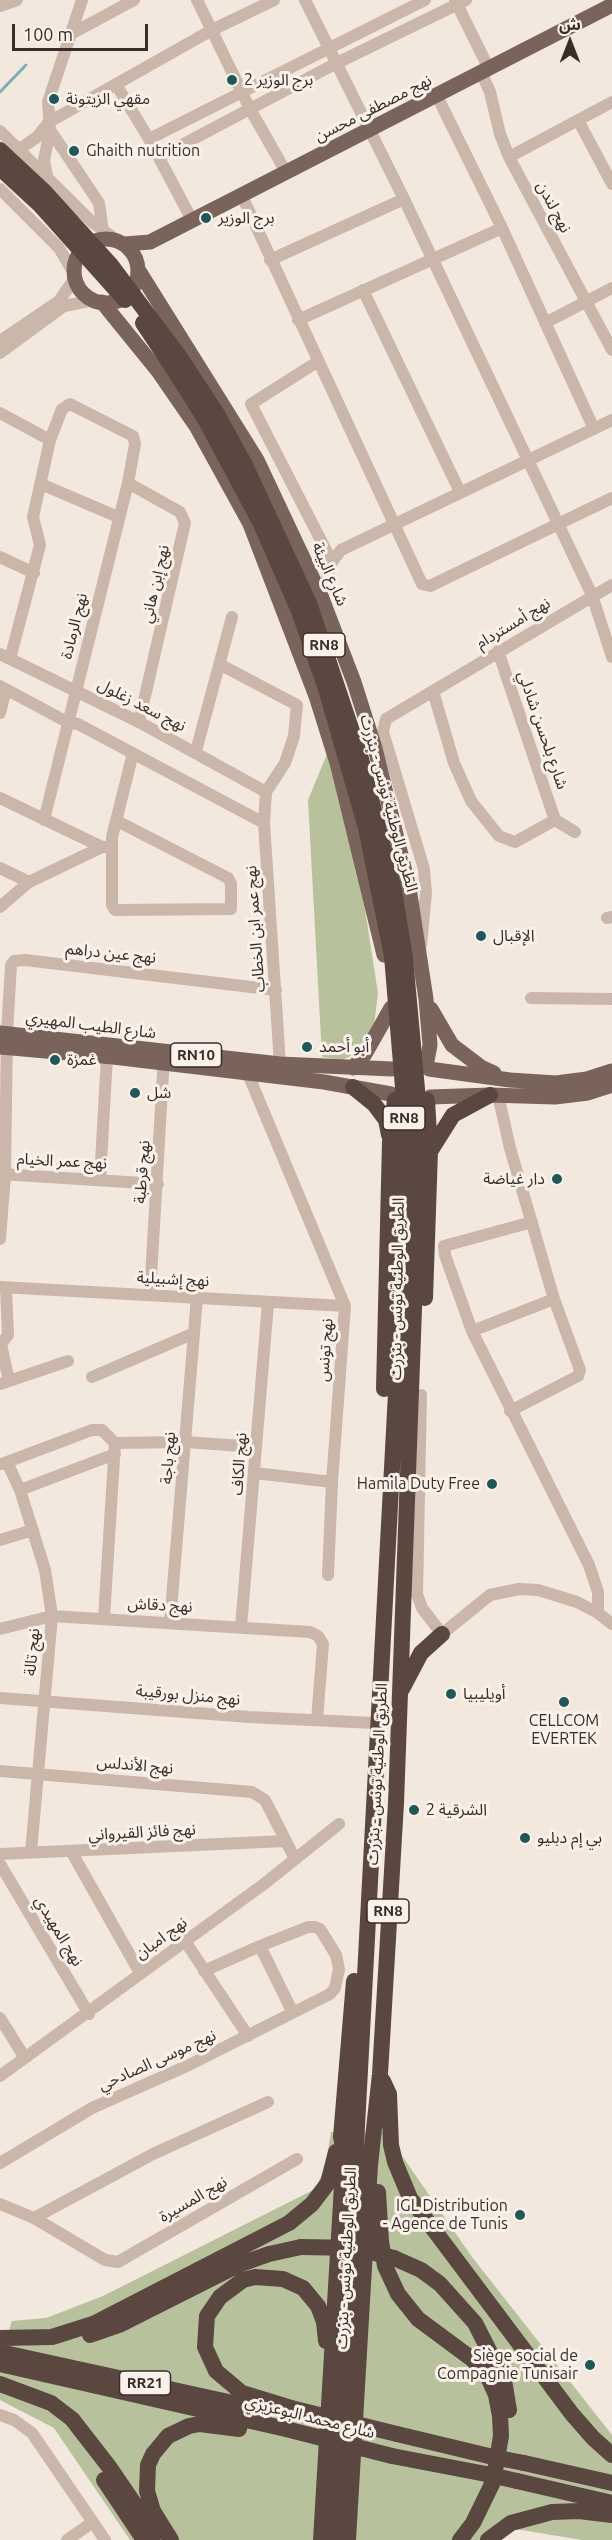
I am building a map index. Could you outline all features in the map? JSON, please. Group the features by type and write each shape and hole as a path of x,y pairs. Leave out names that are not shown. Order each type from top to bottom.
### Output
{"highway":[{"name":"الطريق الوطنية تونس - بنزرت","path":"0,150 45,192 111,265 174,359 261,524 293,597 327,692 366,828 398,957"},
{"name":"الطريق الوطنية تونس - بنزرت","path":"0,168 39,204 134,310 217,414 245,465 309,603 360,755 394,890 398,957 418,1100 409,1281 387,1536 376,1723 369,1922 335,2540"},
{"name":"RN8","path":"250,524 293,597"},
{"path":"353,1088 374,1104 386,1120 390,1142"},
{"path":"430,1151 453,1115 494,1095"},
{"path":"387,1536 383,1458 393,1097"},
{"path":"422,1395 430,1151 428,1099"},
{"name":"الطريق الوطنية تونس - بنزرت","path":"348,2540 370,2165 380,2074 396,1803 398,1698 408,1520 409,1281"},
{"name":"RN8","path":"408,1520 422,1395"},
{"path":"398,1698 415,1662 442,1634"},
{"name":"RN8","path":"319,2540 324,2494 344,2151 341,2137 357,1932 363,1885 370,1856"},
{"path":"380,2074 389,2094 391,2145 395,2162 410,2198 572,2414 592,2438 612,2455"},
{"path":"375,2122 378,2140 378,2208 385,2266 398,2294 418,2319 472,2359 487,2375 500,2415 500,2452 493,2482 473,2523 460,2540"},
{"path":"0,2338 52,2337 84,2328 289,2223 312,2204 328,2183 341,2137"},
{"path":"0,2338 40,2345 64,2342 101,2332 238,2265 269,2254 301,2247 355,2248 394,2258 421,2270 458,2302 486,2340 504,2380 509,2409 509,2453 499,2495 480,2530 471,2540"},
{"path":"289,2423 229,2384 216,2371 205,2347 207,2316 228,2288 255,2277 283,2279 303,2288 318,2306 324,2322 330,2397"},
{"name":"شارع محمد البوعزيزي","path":"0,2352 289,2423 392,2456 486,2474 612,2503"},
{"name":"شارع محمد البوعزيزي","path":"0,2364 289,2423 397,2434 612,2483"},
{"path":"0,2384 51,2403 72,2419 110,2468 158,2540"},
{"path":"41,2400 72,2433 144,2540"},
{"path":"171,2540 153,2511 147,2491 148,2465 168,2436 178,2430 200,2424 223,2426 289,2423"},
{"path":"488,2540 511,2523 552,2512 579,2511 612,2515"}],"main road":[{"name":"نهج مصطفى محسن","path":"150,242 485,72 611,5"},
{"path":"96,240 121,243 150,242 131,291 113,302 98,301 86,295 75,277 79,254 96,240"},
{"path":"121,243 133,253 138,268"},
{"name":"شارع البيئة","path":"138,268 257,460 321,596 354,682 375,748 409,888 426,999 430,1045 428,1067"},
{"path":"98,301 158,371 196,426 250,524 316,696 337,763 385,959 396,1058 388,1081 393,1097"},
{"path":"426,999 439,1027 452,1045 481,1068 510,1080"},
{"path":"353,1068 365,1054 391,1008"},
{"name":"شارع الطيب المهيري","path":"3,1040 107,1056 393,1068"},
{"name":"شارع الطيب المهيري","path":"3,1040 164,1057 248,1074 353,1088 393,1097"},
{"name":"RN10","path":"393,1068 410,1060 428,1067 510,1080 577,1081 612,1071"},
{"path":"428,1067 434,1082 428,1099"},
{"name":"RN10","path":"393,1097 407,1106 422,1104 428,1099 494,1095 555,1097 588,1093 612,1084"}],"street":[{"path":"0,6 17,0"},
{"path":"48,176 44,160 50,126 48,102 82,0"},
{"path":"71,34 134,0"},
{"path":"197,0 250,109 286,172"},
{"path":"20,149 50,126 212,30 274,0"},
{"path":"305,0 327,50 404,199 592,595 612,657"},
{"path":"149,139 425,0"},
{"path":"159,157 460,1"},
{"name":"نهج لندن","path":"460,1 485,72 500,134 509,157 612,350"},
{"path":"117,86 149,139 192,220"},
{"path":"437,96 594,429"},
{"path":"509,157 612,102"},
{"path":"578,120 612,184"},
{"path":"50,126 99,203 103,231"},
{"path":"0,131 103,231 121,243"},
{"path":"0,189 59,248 75,277 59,301 0,341"},
{"path":"242,196 393,525 426,587 612,498"},
{"path":"270,260 404,199"},
{"path":"298,320 501,228"},
{"path":"544,323 612,288"},
{"path":"363,290 460,492"},
{"path":"0,353 64,306 98,301"},
{"path":"317,362 251,404 332,562"},
{"name":"نهج الرمادة","path":"44,820 128,483 135,440 133,436 70,404 62,409 50,440"},
{"path":"0,413 50,440 33,517 40,545 34,573 5,657"},
{"path":"321,596 332,562 341,550 612,420"},
{"name":"نهج إبن هاني","path":"128,483 180,512 186,523 140,722"},
{"path":"41,484 118,517"},
{"path":"0,557 34,573"},
{"name":"نهج أمستردام","path":"420,949 426,893 424,869 383,732 383,724 386,719 498,651 612,585"},
{"path":"196,751 221,665 232,617"},
{"name":"شارع بلحسن شادلي","path":"498,651 555,820"},
{"name":"نهج سعد زغلول","path":"5,657 140,722 267,792"},
{"path":"221,665 297,705 294,736 285,763 267,792"},
{"path":"0,713 3,688 69,723 78,724 264,823"},
{"path":"433,691 458,773 471,801 499,836 515,842 555,820 575,832"},
{"path":"117,821 228,878 231,884 231,909 115,910 112,905 107,847 117,821 133,753"},
{"name":"نهج عمر ابن الخطاب","path":"267,792 264,823 280,1064"},
{"path":"0,798 107,847"},
{"path":"0,907 29,882 107,847"},
{"path":"0,868 29,882"},
{"name":"نهج عين دراهم","path":"0,1239 3,1174 3,1040 11,966 18,960 276,990"},
{"path":"531,998 612,999"},
{"path":"100,1180 107,1056"},
{"name":"نهج قرطبة","path":"150,1294 164,1057"},
{"name":"نهج تونس","path":"248,1074 345,1306 332,1482 328,1575"},
{"path":"494,1095 554,1299 580,1373 510,1411"},
{"name":"نهج عمر الخيام","path":"3,1174 158,1184"},
{"path":"444,1246 532,1222"},
{"path":"427,1234 436,1237 444,1246 453,1284 472,1331 592,1571 598,1592 598,1612"},
{"path":"3,1288 8,1335 1,1344 5,1382 68,1361"},
{"name":"نهج إشبيلية","path":"3,1288 345,1306"},
{"name":"نهج باجة","path":"170,1622 196,1297"},
{"path":"472,1331 554,1299"},
{"name":"نهج الكاف","path":"241,1627 268,1303"},
{"path":"92,1377 192,1334"},
{"path":"422,1395 417,1594 422,1608 442,1634 490,1595 519,1589 558,1595 598,1612 612,1624"},
{"path":"4,1463 92,1430 102,1430 115,1448 104,1618"},
{"path":"20,1490 115,1448 186,1443 256,1447"},
{"name":"نهج تالة","path":"4,1463 20,1490 33,1530 45,1570 52,1616 31,1852"},
{"path":"255,1473 332,1482"},
{"path":"0,1540 33,1530"},
{"name":"نهج دقاش","path":"0,1629 52,1616 310,1632 318,1636 323,1644 317,1720"},
{"name":"نهج منزل بورقيبة","path":"0,1698 376,1723"},
{"name":"نهج الأندلس","path":"0,1771 242,1790 259,1795 265,1800 285,1841"},
{"name":"نهج امبان","path":"0,2076 89,2014 140,1973 296,1859 339,1824"},
{"path":"285,1841 296,1859"},
{"name":"نهج فائز القيرواني","path":"0,1854 285,1841"},
{"path":"71,1851 140,1973"},
{"name":"نهج المهيدي","path":"0,1864 89,2014"},
{"name":"نهج موسى الصادحي","path":"0,2163 92,2108 248,2036 292,2011 330,1994 337,1979 338,1958 320,1929 308,1927 260,1946"},
{"path":"185,1941 248,2036"},
{"path":"204,1971 260,1946 292,2011"},
{"path":"0,2018 25,2058"},
{"path":"0,2204 34,2218 153,2154 268,2102"},
{"name":"نهج المسيرة","path":"34,2218 105,2260 118,2262 297,2158"},
{"path":"0,2415 14,2420 32,2433 105,2540"},
{"path":"67,2540 93,2522"}],"green space":[{"path":"327,754 363,897 378,993 374,1025 359,1052 342,1060 322,1057 308,800"},
{"path":"331,2132 396,2132 396,2147 472,2257 612,2435 612,2540 582,2540 515,2529 497,2540 130,2540 54,2428 0,2400 0,2357 12,2321 46,2318 103,2296 315,2189 325,2168"}],"waterway":[{"path":"0,92 26,65"}],"place":[{"name":"برج الوزير 2","path":"232,80"},
{"name":"مقهي الزيتونة","path":"54,99"},
{"name":"Ghaith nutrition","path":"74,151"},
{"name":"برج الوزير","path":"206,218"},
{"name":"الإقبال","path":"481,936"},
{"name":"أبو أحمد","path":"307,1047"},
{"name":"غمزة","path":"55,1060"},
{"name":"شل","path":"135,1093"},
{"name":"دار غياضة","path":"557,1179"},
{"name":"Hamila Duty Free","path":"492,1484"},
{"name":"أويليبيا","path":"451,1694"},
{"name":"CELLCOM EVERTEK","path":"564,1702"},
{"name":"الشرقية 2","path":"414,1810"},
{"name":"بي إم دبليو","path":"525,1838"},
{"name":"IGL Distribution - Agence de Tunis","path":"520,2215"},
{"name":"Siège social de Compagnie Tunisair","path":"590,2365"}]}
